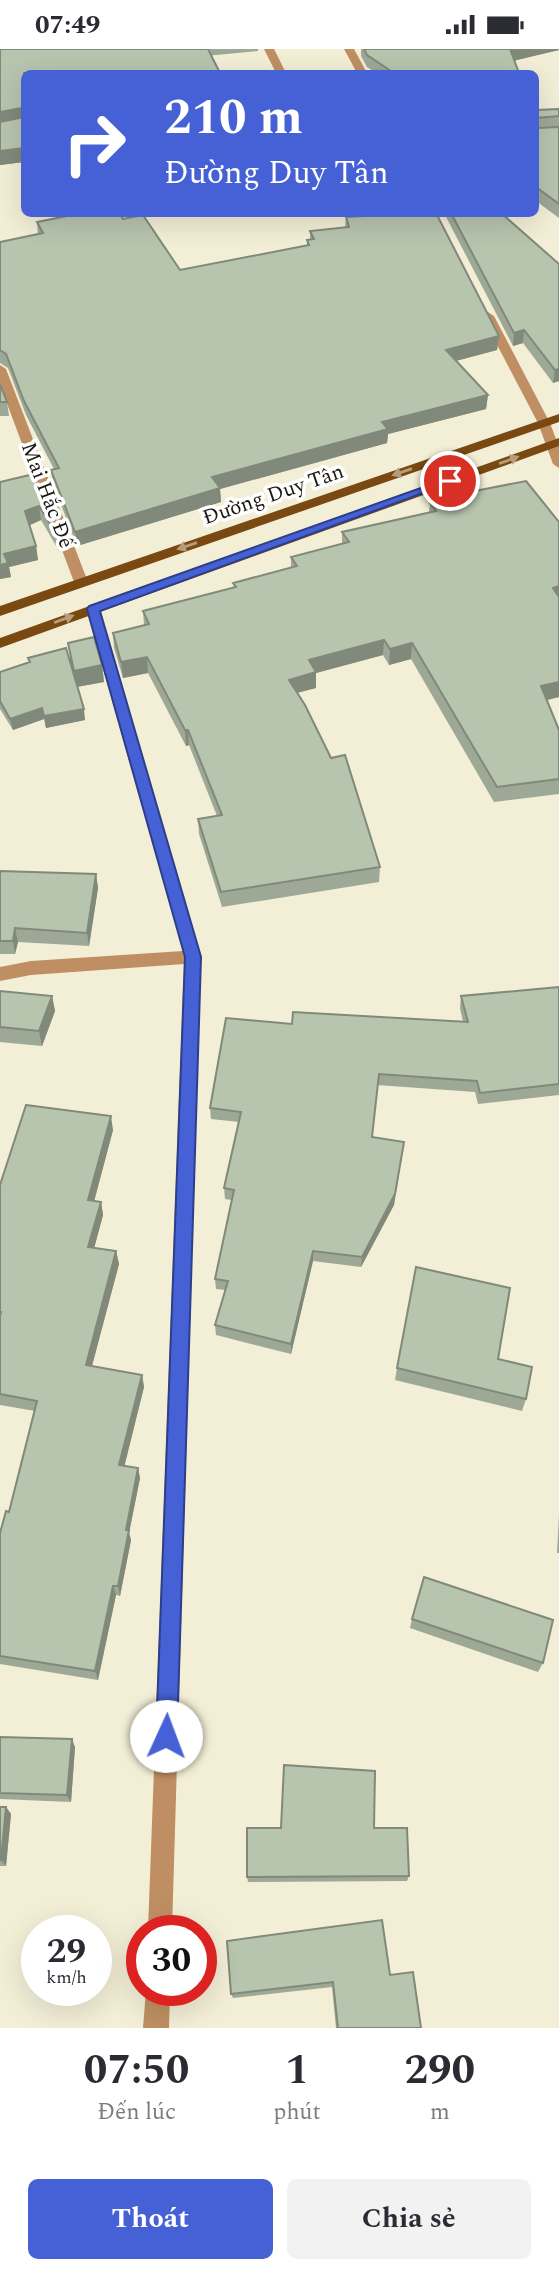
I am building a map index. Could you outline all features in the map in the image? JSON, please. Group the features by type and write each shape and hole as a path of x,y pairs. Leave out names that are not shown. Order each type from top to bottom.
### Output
{"main road":[{"name":"Đường Duy Tân","path":"0,611 559,418"},
{"name":"Đường Duy Tân","path":"0,643 555,444"}],"street":[{"path":"269,49 280,70"},
{"path":"349,49 360,70"},
{"path":"480,300 555,444 559,464"},
{"name":"Mai Hắc Đế","path":"0,369 81,582"},
{"path":"93,609 193,957 161,1915"},
{"path":"0,974 31,968 193,957"},
{"path":"156,2028 157,2006"}],"building":[{"path":"0,49 208,49 218,70 21,70 21,108 0,112"},
{"path":"364,49 510,49 518,70 390,70 367,55"},
{"path":"559,109 559,116 539,118 539,110"},
{"path":"21,118 21,148 0,151 0,122"},
{"path":"559,127 559,204 539,189 539,128"},
{"path":"62,217 144,217 180,270 309,245 307,240 314,239 310,231 349,227 346,217 438,217 499,336 446,350 488,395 382,422 388,429 212,477 220,488 75,532 51,470 59,468 24,401 6,354 0,350 0,242 43,233 37,222"},
{"path":"453,217 506,217 559,264 559,369 555,370 524,330 514,333"},
{"path":"0,384 7,402 0,402"},
{"path":"34,474 58,537 39,506 25,511 36,546 4,554 8,563 0,565 0,482"},
{"path":"526,481 559,522 559,586 553,588 559,597 559,682 541,686 559,730 559,779 497,787 412,643 390,649 384,640 309,660 316,672 289,680 305,705 331,758 345,755 380,867 221,892 198,819 222,815 188,730 185,730 147,657 121,662 113,633 149,624 143,611 236,587 233,583 297,566 291,557 349,542 342,532 436,511 430,503 456,497 454,495"},
{"path":"94,637 102,665 74,671 68,643"},
{"path":"66,648 84,709 44,716 42,708 10,719 0,701 0,672 30,662 28,658"},
{"path":"0,871 96,874 87,933 15,928 13,941 0,941"},
{"path":"559,987 559,1084 480,1093 477,1081 379,1074 372,1137 404,1142 395,1194 362,1257 313,1251 291,1344 215,1325 228,1281 215,1279 234,1190 224,1188 241,1112 210,1108 226,1018 292,1024 293,1012 468,1022 461,996"},
{"path":"0,991 52,996 39,1031 0,1027"},
{"path":"26,1105 111,1116 88,1200 101,1202 88,1247 116,1251 86,1365 142,1375 119,1465 138,1468 126,1530 129,1530 118,1586 113,1586 95,1671 0,1656 0,1533 6,1511 9,1512 37,1401 0,1394 0,1185"},
{"path":"416,1267 510,1288 498,1359 532,1367 526,1399 397,1368"},
{"path":"424,1577 553,1620 543,1663 412,1619"},
{"path":"0,1737 72,1739 67,1795 0,1793"},
{"path":"284,1765 375,1771 374,1828 407,1828 409,1876 247,1877 247,1828 281,1828"},
{"path":"0,1807 6,1807 1,1860 0,1860"},
{"path":"382,1920 390,1975 413,1972 421,2028 338,2028 333,1982 231,1994 227,1941"}],"route":[{"path":"166,1736 193,957 93,609 450,481"}]}
